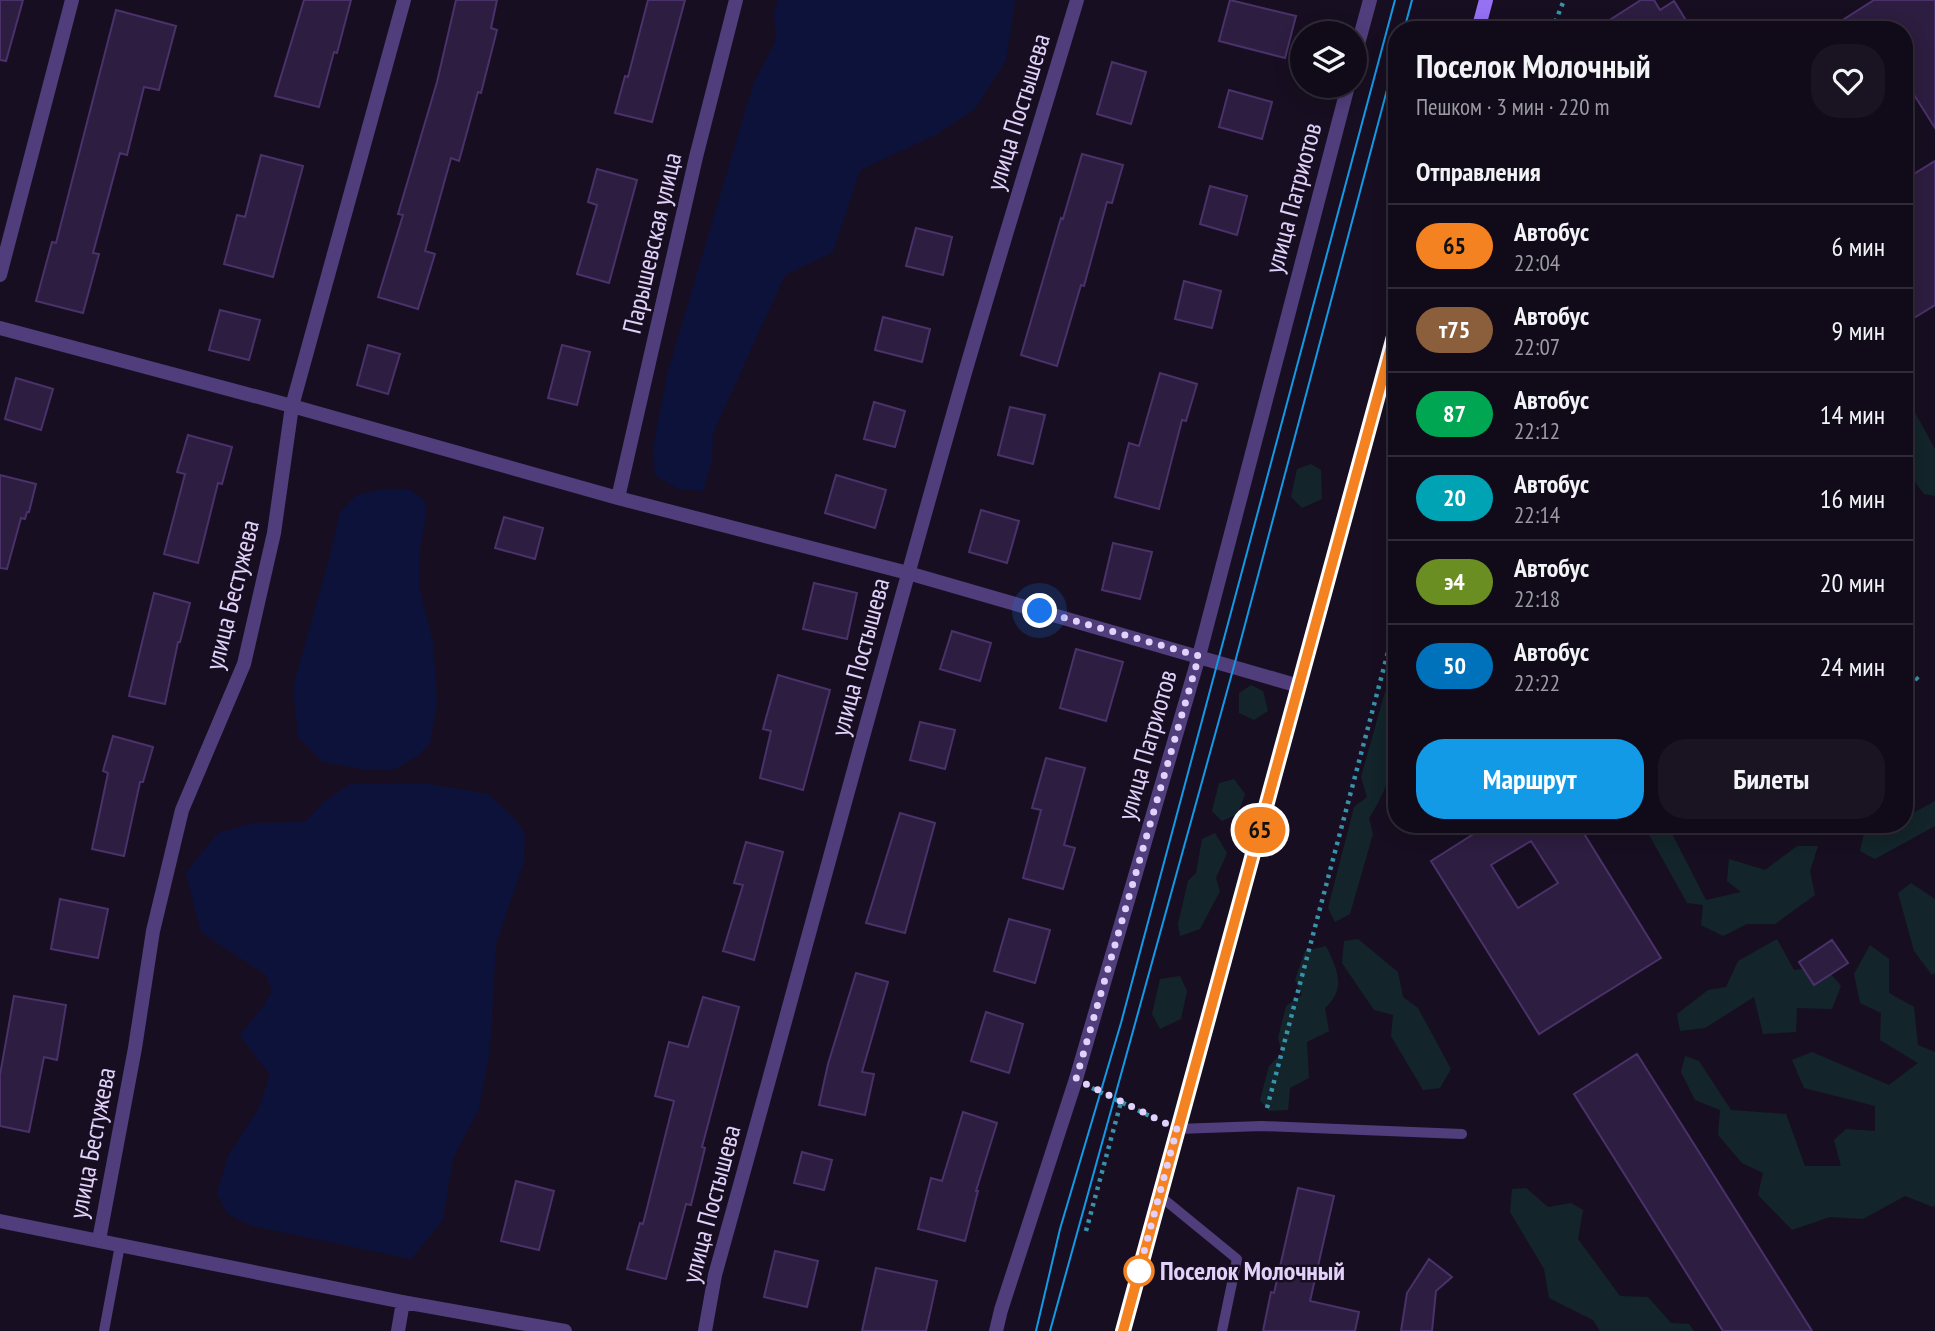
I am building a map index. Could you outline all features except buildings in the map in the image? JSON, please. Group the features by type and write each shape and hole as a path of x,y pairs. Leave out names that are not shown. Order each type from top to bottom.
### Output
{"main road":[{"path":"1480,21 1486,0"},
{"path":"1123,1331 1388,359"}],"street":[{"path":"0,275 72,0"},
{"name":"улица Бестужева","path":"99,1240 156,918 182,810 244,664 274,533 292,406 404,0"},
{"name":"Парышевская улица","path":"618,498 696,157 736,0"},
{"name":"улица Постышева","path":"705,1331 715,1275 817,912 908,573 963,378 1077,0"},
{"path":"1364,21 1370,0"},
{"name":"улица Патриотов","path":"996,1331 1076,1079 1199,656 1345,98"},
{"path":"0,328 292,406 618,498 908,573 1300,686"},
{"path":"0,1221 403,1302 565,1331"},
{"path":"398,1331 403,1302"}],"lane":[{"path":"1177,1129 1262,1126 1462,1134"},
{"path":"1160,1196 1237,1259 1223,1331"},
{"path":"104,1331 120,1245"}],"path":[{"path":"1556,21 1564,0"},
{"path":"1262,1126 1388,652"},
{"path":"1913,675 1920,682"},
{"path":"1076,1079 1177,1129"},
{"path":"1086,1231 1121,1102"}],"green space":[{"path":"1913,409 1935,449 1935,496 1924,494 1913,480"},
{"path":"1311,464 1321,470 1322,499 1302,508 1291,497 1297,469"},
{"path":"1251,685 1263,691 1268,711 1254,720 1239,713 1239,693"},
{"path":"1388,690 1388,780 1369,818 1373,834 1350,914 1335,922 1328,908 1354,807 1367,797 1361,777 1385,692"},
{"path":"1234,779 1245,794 1238,814 1222,821 1212,811 1219,783"},
{"path":"1935,801 1935,826 1875,859 1860,851 1864,833 1913,833 1913,813"},
{"path":"1215,833 1227,853 1216,878 1220,891 1200,929 1180,936 1178,924 1188,881 1196,873 1202,839"},
{"path":"1648,833 1672,833 1706,900 1741,892 1727,881 1729,859 1765,870 1797,846 1818,846 1810,871 1815,895 1775,924 1747,924 1723,936 1701,925 1703,905 1687,903"},
{"path":"1911,883 1935,899 1935,973 1932,975 1914,951 1898,893"},
{"path":"1358,939 1398,972 1403,997 1418,1008 1451,1069 1440,1088 1423,1090 1391,1036 1393,1015 1374,1010 1342,963 1344,941"},
{"path":"1777,939 1794,970 1825,967 1841,986 1832,1009 1797,1008 1796,1032 1763,1034 1754,997 1705,1028 1680,1031 1677,1014 1708,990 1726,987 1738,961"},
{"path":"1870,945 1889,959 1889,993 1914,1007 1918,1045 1935,1052 1935,1205 1933,1207 1905,1196 1863,1219 1830,1217 1792,1230 1758,1195 1763,1173 1742,1163 1718,1135 1720,1110 1695,1100 1681,1072 1685,1056 1699,1061 1731,1110 1786,1114 1805,1166 1841,1166 1834,1140 1846,1129 1875,1131 1875,1106 1804,1088 1792,1060 1812,1052 1889,1085 1918,1063 1880,1040 1881,1013 1860,1003 1854,974"},
{"path":"1326,946 1338,978 1336,993 1325,1008 1329,1031 1307,1042 1309,1078 1290,1088 1288,1110 1269,1111 1260,1100 1269,1066 1282,1053 1278,1038 1286,1006 1302,995 1295,980 1305,951"},
{"path":"1180,976 1187,991 1181,1019 1160,1029 1152,1014 1160,979"},
{"path":"1526,1188 1548,1207 1571,1203 1583,1210 1578,1239 1620,1296 1648,1297 1671,1323 1689,1324 1694,1331 1600,1331 1593,1320 1549,1298 1544,1269 1510,1212 1512,1189"}],"shaded area":[{"path":"778,0 1015,0 1006,60 975,109 937,134 860,170 833,252 785,275 713,433 712,460 703,491 678,489 655,475 653,447 668,371 753,85 776,40 774,13"},
{"path":"383,489 411,490 426,502 419,554 419,587 433,642 437,702 430,743 418,756 395,769 367,770 323,762 298,737 293,687 340,512 356,495"},
{"path":"350,784 428,784 488,794 513,817 525,834 524,862 496,944 490,1049 479,1109 453,1158 443,1220 411,1259 253,1226 228,1214 217,1193 228,1156 259,1108 270,1075 240,1035 272,991 266,975 201,932 186,873 218,833 253,823 305,822 324,802"}],"tram line":[{"path":"1389,21 1395,0"},
{"path":"1406,21 1412,0"},
{"path":"1036,1331 1060,1229 1121,1023 1388,26"},
{"path":"1050,1331 1234,666 1388,86"}],"bus line":[{"name":"65","path":"1123,1331 1388,359"}],"place":[{"name":"Поселок Молочный","path":"1139,1271"}],"route":[{"path":"1040,611 1199,656 1076,1079 1177,1129 1137,1278 1139,1271"}]}
